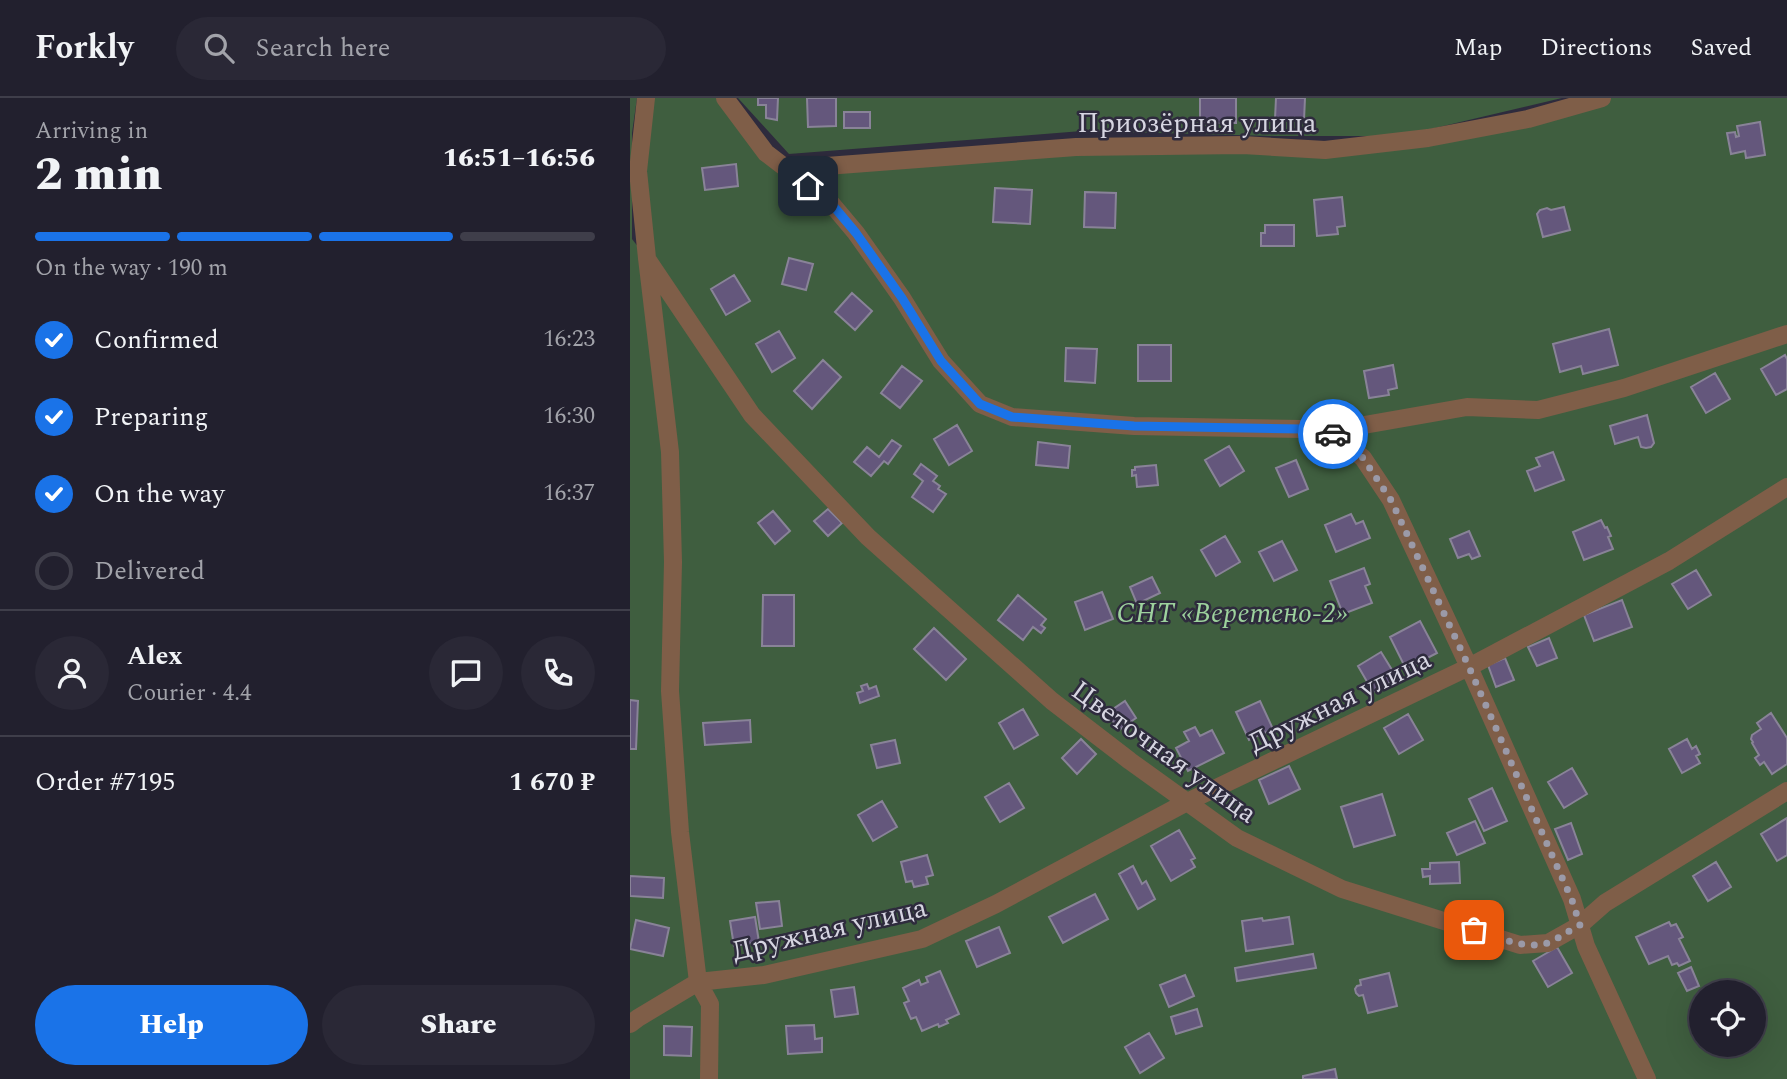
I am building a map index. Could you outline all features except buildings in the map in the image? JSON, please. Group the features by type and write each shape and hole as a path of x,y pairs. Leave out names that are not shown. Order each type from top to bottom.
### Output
{"street":[{"path":"646,98 638,171 670,452 673,562 670,691 680,832 698,982 710,1004 709,1079"},
{"path":"725,98 766,153 830,202 856,233 902,298 941,361 980,404 1012,417 1134,426 1330,431 1466,407 1538,410 1624,388 1787,334"},
{"name":"Приозёрная улица","path":"787,169 1076,147 1243,145 1325,150 1440,136 1528,119 1602,98"},
{"name":"Цветочная улица","path":"647,259 752,415 868,537 1052,701 1187,802 1237,838 1342,889 1520,945 1548,943 1580,925 1605,903 1787,791"},
{"path":"1330,431 1363,458 1391,500 1469,667 1572,900 1586,946 1647,1079"},
{"name":"Дружная улица","path":"698,982 764,975 922,939 996,904 1187,802 1469,667 1669,561 1787,486"},
{"path":"630,1024 698,982"}],"green space":[{"name":"СНТ «Веретено-2»","path":"630,98 637,98 632,133 632,239 646,257 646,98 725,98 787,169 1076,147 1325,150 1602,98 1787,98 1787,1079 630,1079"},
{"path":"738,98 1562,98 1401,136 1082,131 789,154"}],"way so far":[{"path":"1333,434 1363,458 1391,500 1469,667 1572,900 1580,925 1548,943 1520,945 1474,930"}],"route":[{"path":"808,186 830,202 856,233 902,298 941,361 980,404 1012,417 1134,426 1302,429 1330,431 1333,434"}]}
